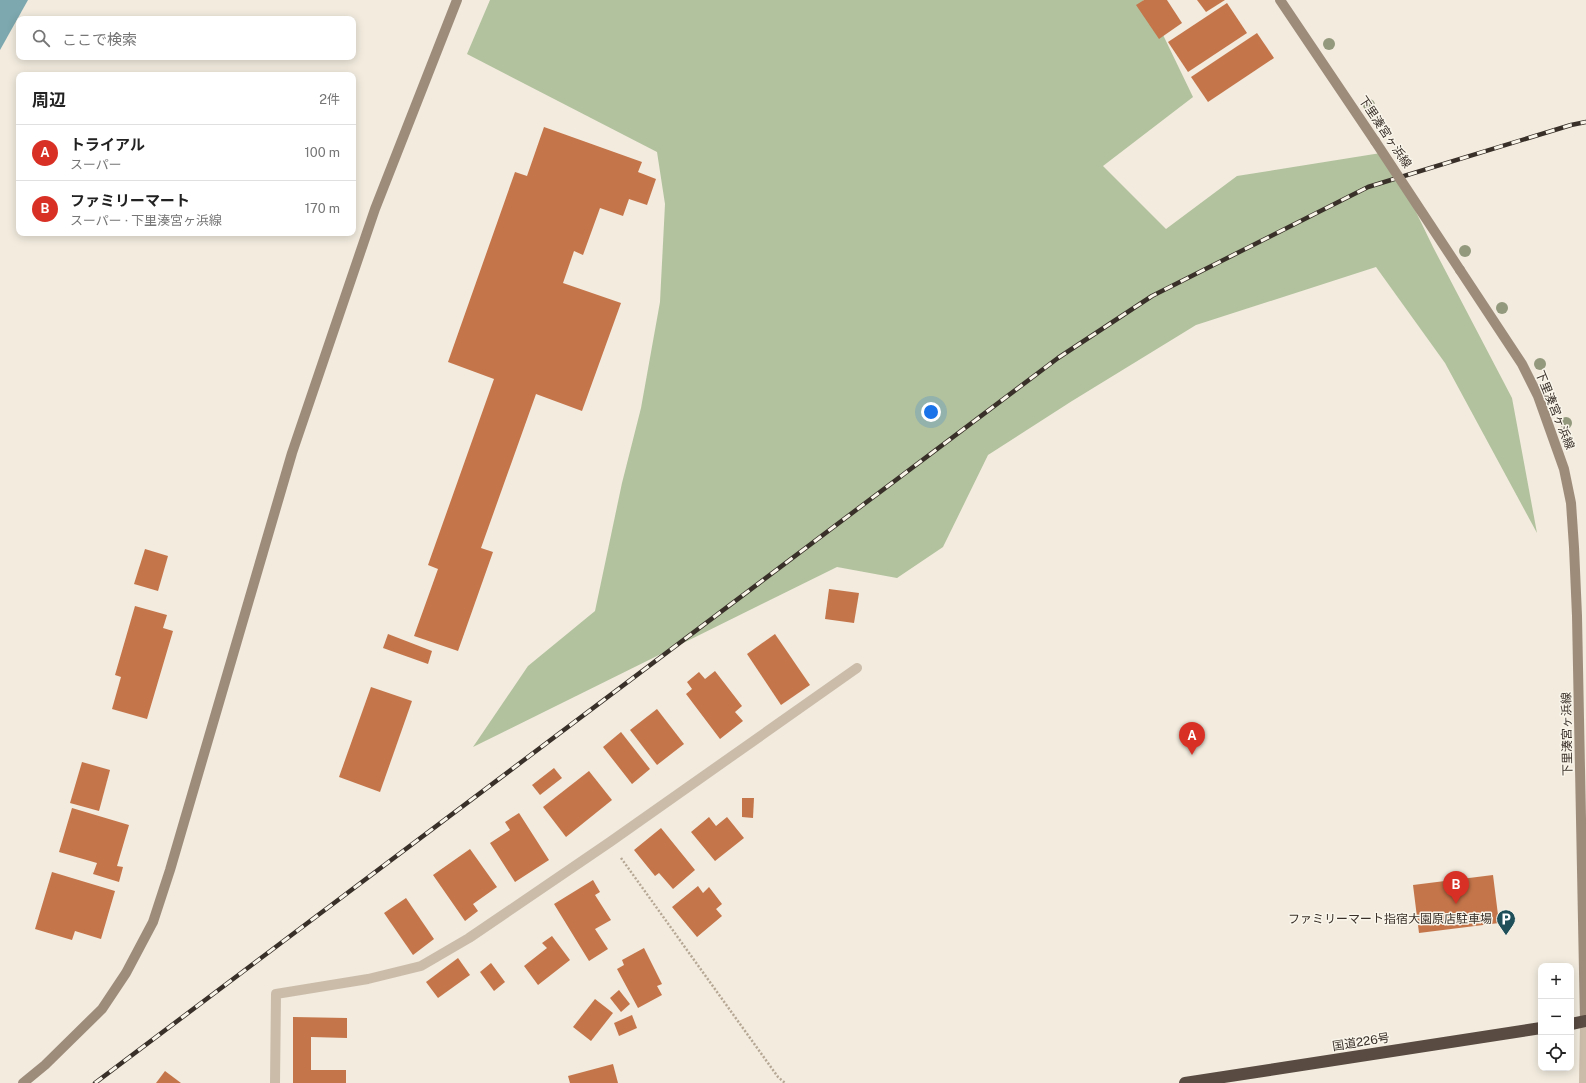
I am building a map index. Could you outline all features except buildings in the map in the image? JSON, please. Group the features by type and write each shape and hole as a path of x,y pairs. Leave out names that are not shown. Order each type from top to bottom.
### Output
{"highway":[{"path":"1574,1023 1586,1021"},
{"name":"国道226号","path":"1185,1083 1538,1028"}],"street":[{"path":"23,1083 45,1065 102,1009 126,972 153,922 170,870 292,453 374,209 457,0"},
{"name":"下里湊宮ヶ浜線","path":"1280,0 1522,364 1538,396 1564,469 1571,504 1577,616 1586,1021"},
{"path":"275,1083 276,994 368,979 420,966 469,938 610,842 858,668"},
{"path":"1584,1083 1586,1021"}],"path":[{"path":"610,842 778,1077 785,1083"}],"green space":[{"path":"490,0 1143,0 1151,10 1193,97 1103,166 1166,229 1237,176 1387,152 1433,247 1512,398 1537,533 1445,363 1376,267 1196,325 1072,401 988,455 943,547 897,578 837,567 473,747 528,666 595,611 622,483 641,408 660,302 665,204 657,152 467,54"}],"water":[{"path":"0,0 28,0 19,16 16,16 16,21 0,50"}],"railway":[{"path":"95,1083 1058,358 1152,296 1368,187 1571,125 1586,122"}],"place":[{"name":"トライアル","path":"1192,755"},
{"name":"ファミリーマート","path":"1456,904"},
{"name":"ファミリーマート指宿大園原店駐車場","path":"1506,936"}]}
